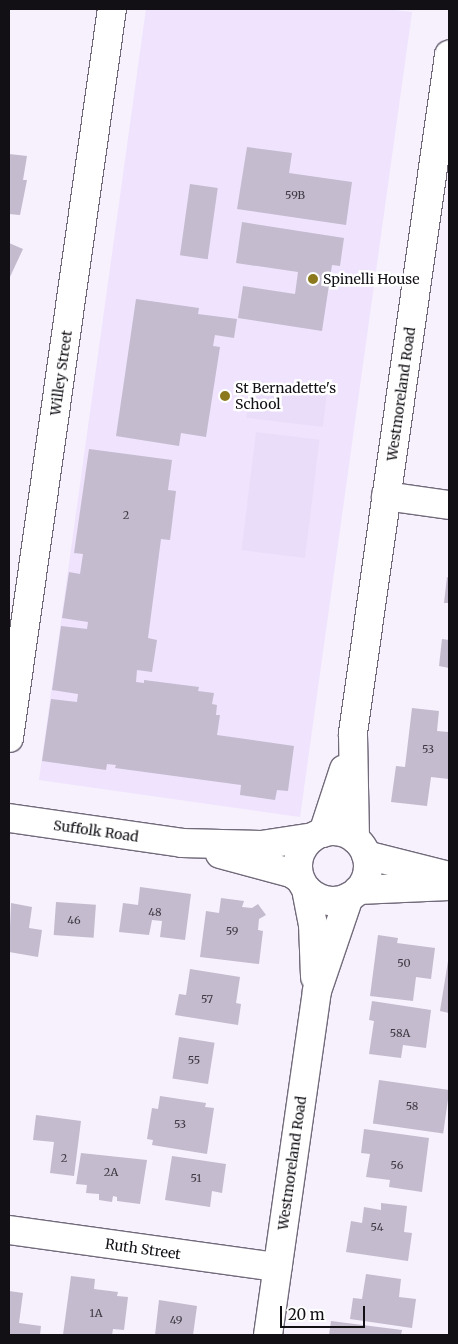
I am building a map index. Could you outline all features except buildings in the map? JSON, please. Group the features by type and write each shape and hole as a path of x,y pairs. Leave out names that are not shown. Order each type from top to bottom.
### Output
{"street":[{"name":"Willey Street","path":"9,738 112,9"},
{"name":"Westmoreland Road","path":"318,835 353,734 386,496 440,178 449,55"},
{"path":"386,496 449,505"},
{"name":"Westmoreland Road","path":"353,734 360,847"},
{"name":"Suffolk Road","path":"9,818 182,843 261,845 318,835"},
{"path":"449,876 360,847 340,832 318,835 299,856 303,884 326,900 354,893 449,886"},
{"name":"Suffolk Road","path":"182,843 290,873 303,884"},
{"path":"354,893 368,868 360,847"},
{"name":"Westmoreland Road","path":"268,1335 317,991 313,924 303,884"},
{"name":"Westmoreland Road","path":"317,991 354,893"},
{"name":"Ruth Street","path":"9,1230 277,1267"}],"shaded area":[{"name":"St Bernadette's School","path":"146,9 385,9 412,12 300,817 39,780"},
{"path":"251,380 327,389 323,427 246,418"},
{"path":"256,432 320,440 305,558 241,550"}],"place":[{"name":"Spinelli House","path":"313,279"},
{"name":"St Bernadette's School","path":"225,396"}]}
